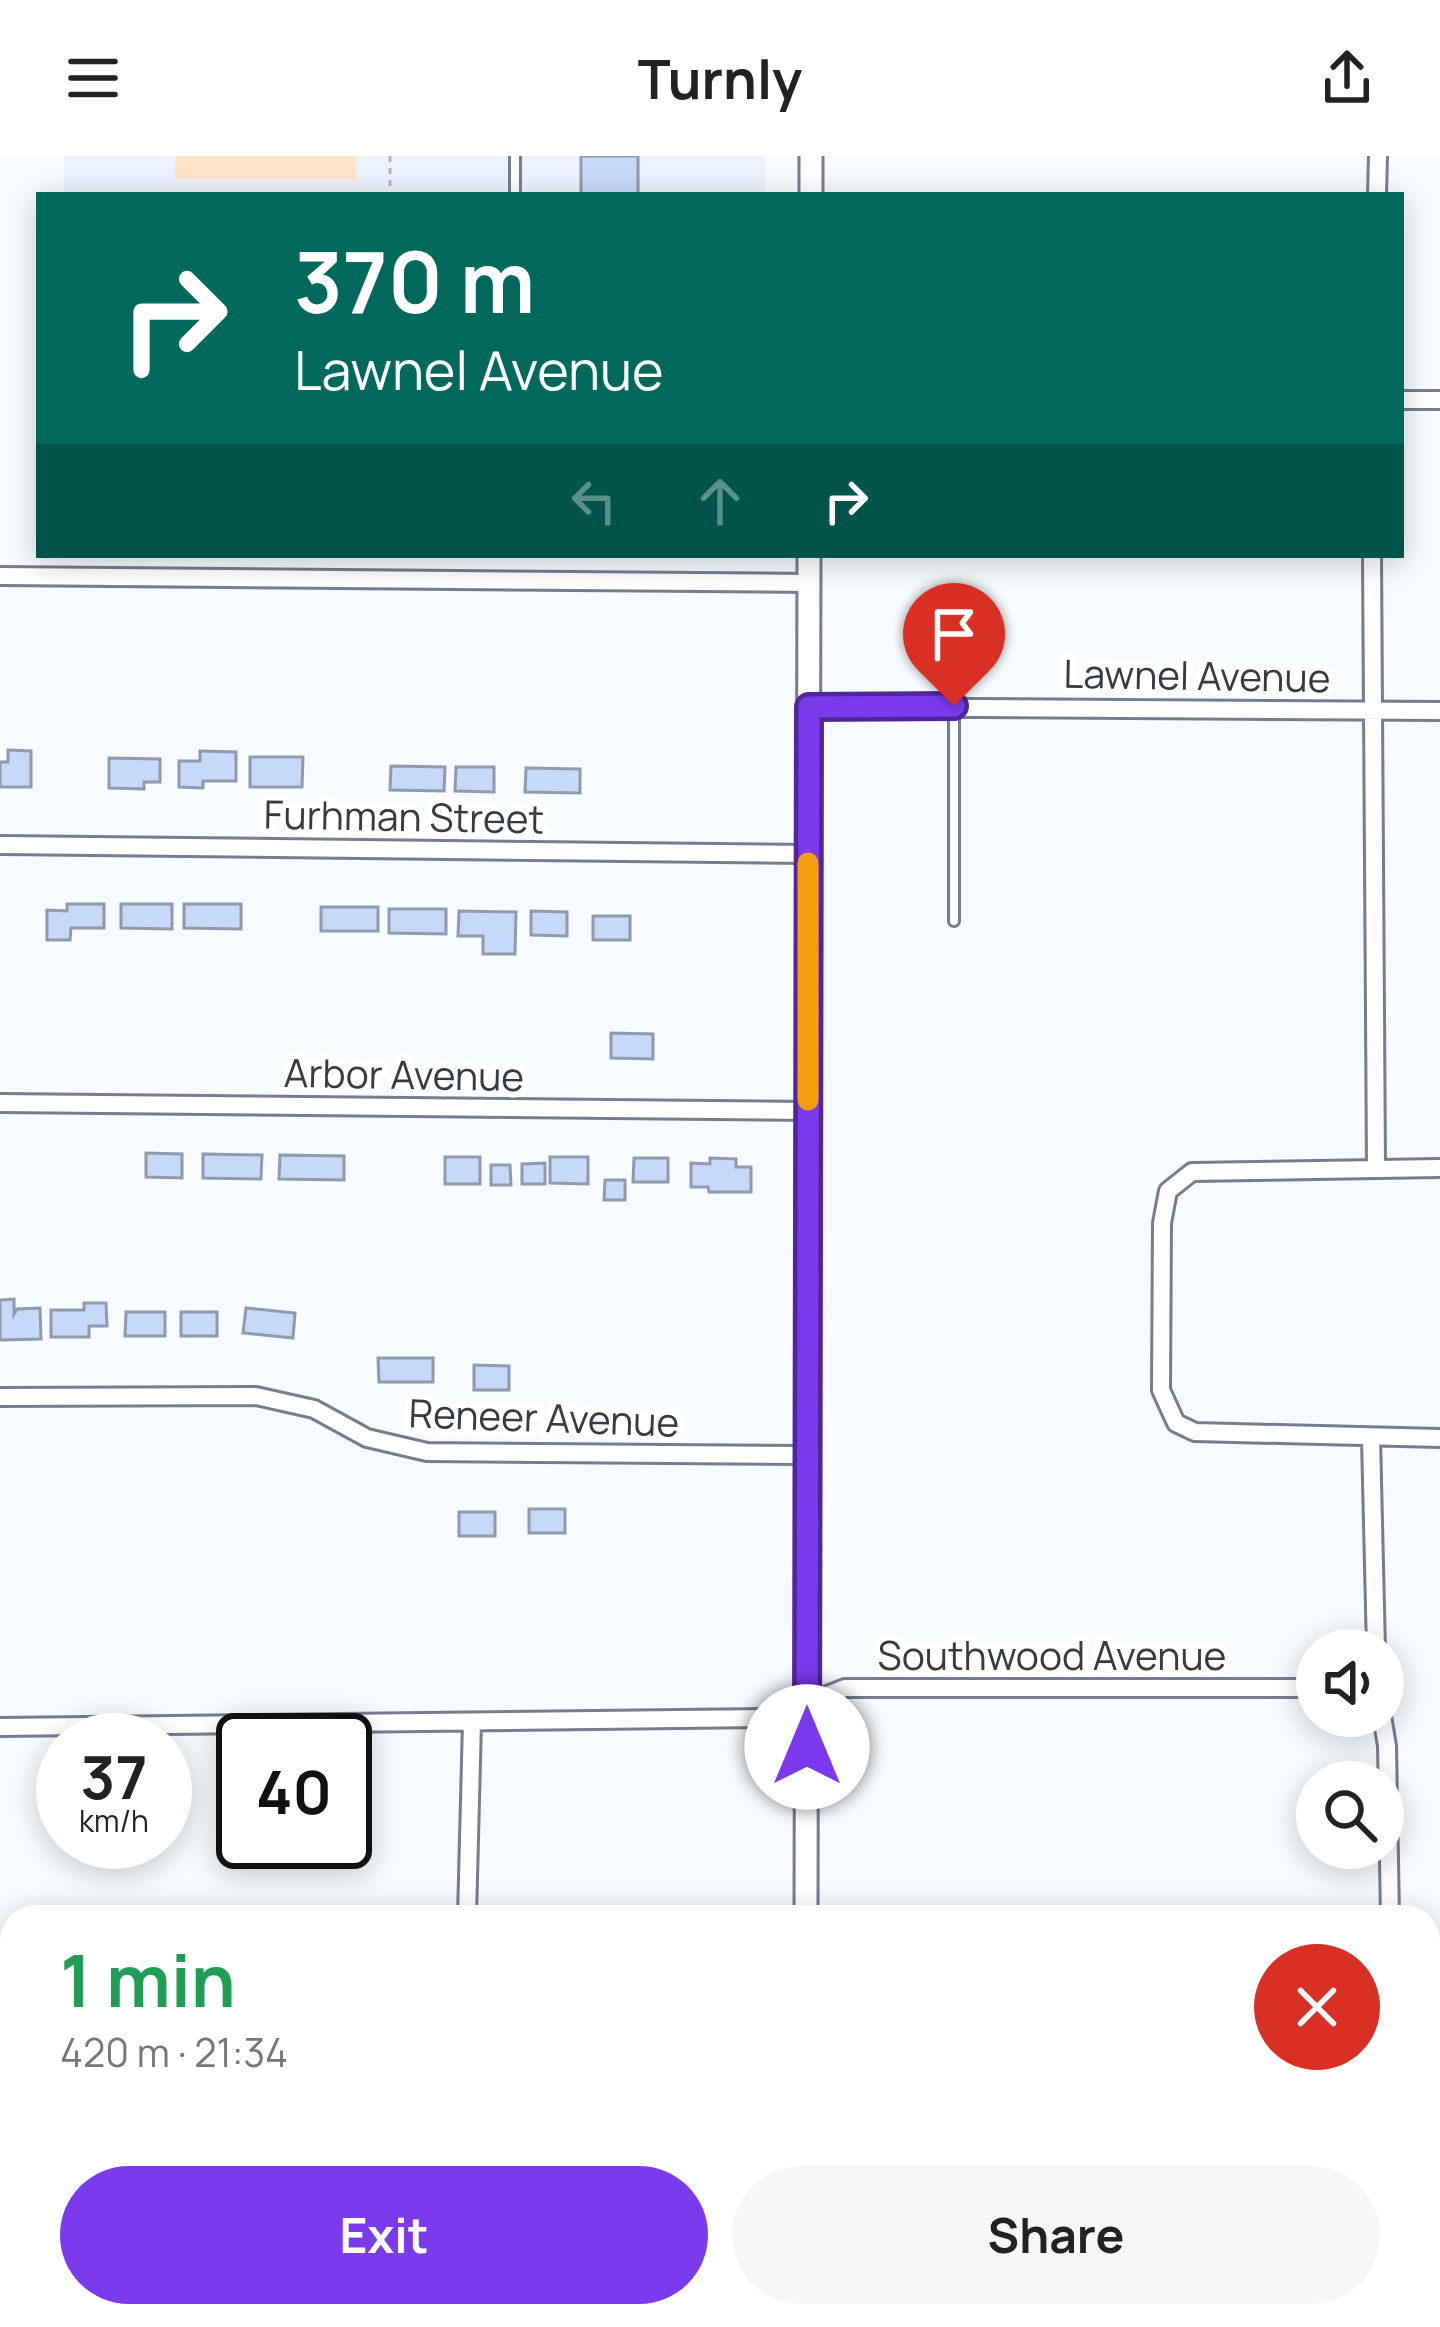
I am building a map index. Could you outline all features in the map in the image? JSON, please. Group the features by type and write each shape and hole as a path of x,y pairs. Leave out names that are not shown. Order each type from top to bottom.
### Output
{"street":[{"path":"811,156 811,192"},
{"path":"1377,192 1378,156"},
{"path":"1404,400 1440,400"},
{"path":"806,1905 809,558"},
{"path":"1372,558 1376,1167"},
{"path":"0,576 808,583"},
{"name":"Lawnel Avenue","path":"809,707 1440,711"},
{"name":"Furhman Street","path":"0,845 808,854"},
{"name":"Arbor Avenue","path":"0,1103 808,1112"},
{"path":"1440,1168 1192,1172 1168,1191 1162,1223 1161,1390 1176,1423 1195,1432 1440,1438"},
{"name":"Reneer Avenue","path":"0,1397 256,1396 314,1409 367,1438 427,1452 808,1455"},
{"path":"1371,1438 1376,1629"},
{"name":"Southwood Avenue","path":"0,1726 769,1718 844,1688 1296,1688"},
{"path":"467,1905 472,1722"},
{"path":"1386,1737 1390,1905"}],"lane":[{"path":"514,156 515,192"},
{"path":"954,706 954,921"}],"path":[{"path":"390,156 390,192"}],"shaded area":[{"path":"64,156 765,156 765,192 64,192"},
{"path":"175,156 356,156 357,179 175,179"}],"building":[{"path":"581,156 638,156 638,192 581,192"},
{"path":"8,750 31,751 31,787 0,787 0,762 8,762"},
{"path":"200,751 236,752 236,781 179,787 179,761 200,761"},
{"path":"250,757 303,757 302,787 250,787"},
{"path":"109,758 160,759 160,782 144,782 144,789 109,788"},
{"path":"391,766 445,767 444,791 390,790"},
{"path":"456,767 494,767 494,792 455,791"},
{"path":"526,768 580,769 580,793 525,792"},
{"path":"67,904 104,904 104,928 71,928 70,940 47,940 47,910 67,911"},
{"path":"121,904 172,904 172,929 121,928"},
{"path":"184,904 241,904 241,929 184,928"},
{"path":"321,907 378,907 378,931 321,931"},
{"path":"389,909 446,909 446,934 389,933"},
{"path":"459,911 516,912 515,954 483,954 483,936 458,936"},
{"path":"531,911 567,912 567,936 531,935"},
{"path":"593,916 630,916 630,940 593,940"},
{"path":"611,1033 653,1034 653,1059 611,1058"},
{"path":"146,1153 182,1154 182,1178 146,1177"},
{"path":"203,1154 262,1155 261,1179 203,1178"},
{"path":"280,1155 344,1156 344,1180 279,1179"},
{"path":"445,1157 480,1157 480,1184 445,1184"},
{"path":"550,1157 588,1157 588,1184 550,1183"},
{"path":"634,1158 668,1158 668,1182 633,1182"},
{"path":"710,1158 736,1159 736,1167 751,1167 751,1192 691,1187 691,1163 710,1164"},
{"path":"545,1163 545,1184 522,1184 522,1164"},
{"path":"491,1165 510,1165 511,1185 491,1185"},
{"path":"605,1180 625,1180 625,1200 604,1200"},
{"path":"14,1299 14,1314 17,1309 40,1308 41,1339 0,1340 0,1300"},
{"path":"84,1303 106,1303 107,1326 89,1326 89,1337 51,1337 51,1310 84,1310"},
{"path":"246,1308 295,1313 293,1338 243,1333"},
{"path":"126,1312 165,1312 165,1336 125,1336"},
{"path":"181,1312 217,1312 217,1336 181,1336"},
{"path":"378,1358 433,1358 433,1382 379,1382"},
{"path":"474,1365 509,1366 509,1390 474,1390"},
{"path":"529,1509 565,1509 565,1533 529,1533"},
{"path":"459,1512 495,1512 495,1536 459,1536"}],"slow traffic":[{"path":"808,863 808,1100"}],"route":[{"path":"807,1747 809,707 954,706"}]}
